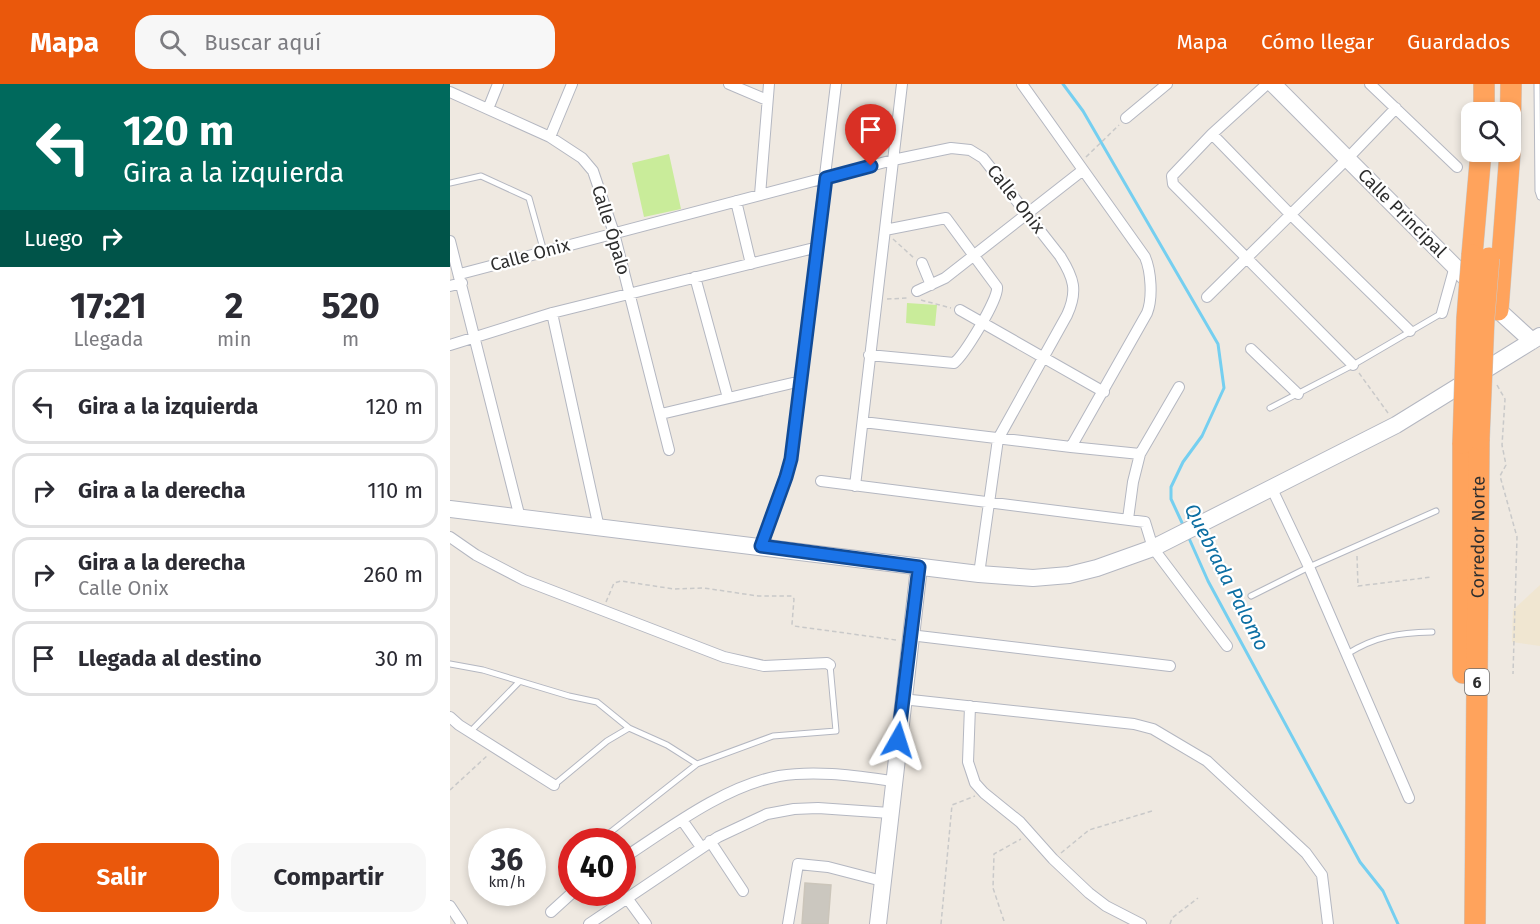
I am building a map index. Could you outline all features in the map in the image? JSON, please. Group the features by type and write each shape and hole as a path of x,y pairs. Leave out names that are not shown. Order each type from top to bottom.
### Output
{"highway":[{"path":"1484,84 1484,102"},
{"path":"1500,84 1500,102"},
{"path":"1511,84 1511,102"},
{"name":"Corredor Norte","path":"1462,924 1471,441 1484,318 1472,260 1480,162"},
{"name":"Corredor Norte","path":"1472,260 1496,162"},
{"path":"1498,310 1509,162"},
{"name":"Corredor Norte","path":"1471,441 1475,924"}],"street":[{"path":"488,109 498,84"},
{"path":"550,137 572,84"},
{"path":"729,84 767,100"},
{"path":"760,195 769,84"},
{"path":"761,546 789,468 818,247 836,84"},
{"path":"1022,84 1145,256 1148,269 1149,307 1104,393 1071,447"},
{"path":"1267,84 1212,134 1172,176 1172,180 1353,365"},
{"name":"Calle Principal","path":"1273,84 1348,158 1472,260 1498,310 1536,338"},
{"path":"1370,84 1457,167"},
{"path":"855,486 884,232 905,85"},
{"path":"1126,118 1163,85"},
{"name":"Calle Ópalo","path":"450,92 550,137 582,158 593,171 614,233 669,450"},
{"path":"1207,297 1348,158 1395,108"},
{"path":"1212,134 1410,331"},
{"name":"Calle Onix","path":"450,286 461,278 544,252 736,201 893,160 951,148 970,150 983,158 1028,214 1070,272 1074,288 1073,302 998,439 979,574"},
{"path":"917,295 945,278 1028,214 1081,167"},
{"path":"736,201 751,264"},
{"path":"869,355 954,363 981,323 998,290 946,218 884,232"},
{"path":"450,241 520,518"},
{"path":"450,345 552,313 818,247"},
{"path":"1442,313 1472,260"},
{"path":"922,263 931,285"},
{"path":"695,277 728,398"},
{"path":"960,310 1043,360 1104,393"},
{"path":"552,313 599,528"},
{"path":"450,509 979,574 1033,578 1070,575 1153,548 1396,426 1536,338"},
{"path":"1251,350 1298,394"},
{"path":"661,414 801,381"},
{"path":"1128,519 1133,482 1140,454 1179,387"},
{"path":"863,422 1140,454"},
{"path":"821,481 1145,522 1153,548 1227,646"},
{"path":"1272,489 1309,567 1409,798"},
{"path":"450,537 497,568 603,611 740,661 764,666 827,663 830,665"},
{"path":"878,924 902,699 919,567"},
{"path":"910,639 1170,666"},
{"path":"902,699 1153,729 1207,761 1270,818 1318,866 1323,879 1328,924"},
{"path":"970,706 968,762 970,773 984,793 1032,833 1053,859 1098,900 1141,924"},
{"path":"450,717 554,785"},
{"path":"636,850 735,790 777,776 836,774 893,781"},
{"path":"636,892 705,844 730,829 757,818 794,809 843,808 890,813"},
{"path":"682,820 705,844 743,891"},
{"path":"788,924 798,864 828,867 882,881"},
{"path":"450,906 462,924"},
{"path":"551,912 558,906"},
{"path":"589,924 615,906"},
{"path":"633,906 646,924"}],"lane":[{"path":"1537,84 1538,191 1540,197"},
{"path":"450,183 481,176 529,198 544,252"},
{"path":"1270,408 1353,365 1442,313"},
{"path":"1251,596 1309,567 1437,511"},
{"path":"1347,654 1382,637 1401,633 1432,632"},
{"path":"450,664 483,670 519,682 597,702 629,728 667,746 697,764"},
{"path":"616,828 697,764 773,736 836,731 830,665"},
{"path":"471,732 519,682"},
{"path":"554,785 607,741 629,728"}],"path":[{"path":"1081,167 1126,118"},
{"path":"884,232 897,240 911,256 922,263"},
{"path":"876,299 917,295 960,310"},
{"path":"1353,365 1396,426"},
{"path":"1488,369 1505,399 1502,445 1506,465 1500,476 1517,537 1513,674"},
{"path":"1358,546 1358,586 1432,577"},
{"path":"603,611 614,583 621,581 674,589 704,588 758,596 792,596 794,599 792,624 794,626 910,639"},
{"path":"450,790 495,748"},
{"path":"941,924 952,805 984,793"},
{"path":"1053,859 1089,830 1152,811"},
{"path":"1004,921 993,888 994,854 1032,833"},
{"path":"1170,924 1172,918 1198,898"}],"shaded area":[{"path":"1540,585 1540,646 1512,642 1513,610"}],"green space":[{"path":"669,154 681,209 644,217 632,163"},
{"path":"907,303 937,305 935,326 906,323"}],"building":[{"path":"805,883 831,885 828,924 802,924"}],"waterway":[{"name":"Quebrada Palomo","path":"1063,84 1083,111 1218,344 1224,388 1202,436 1183,462 1171,487 1171,499 1184,527"},
{"name":"Quebrada Palomo","path":"1188,536 1208,581 1360,862 1383,891 1398,924"}],"route":[{"path":"871,166 826,178 791,459 761,546 919,567 898,740"}]}
